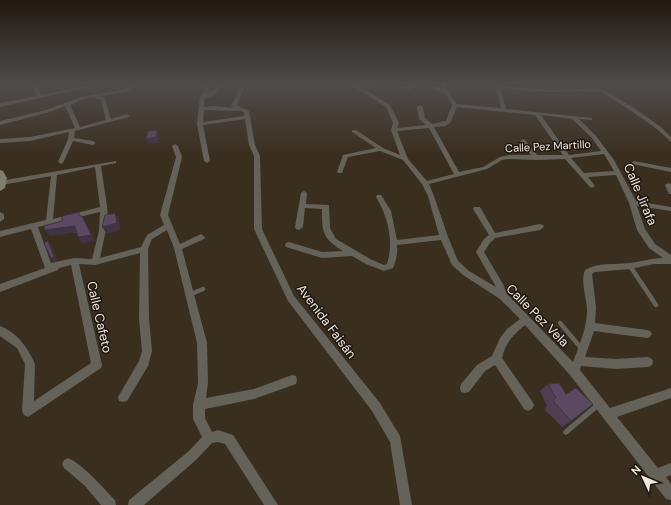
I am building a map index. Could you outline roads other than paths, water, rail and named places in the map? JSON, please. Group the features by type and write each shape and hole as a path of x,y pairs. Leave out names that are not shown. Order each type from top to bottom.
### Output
{"main road":[{"path":"0,173 3,178 1,186"}],"street":[{"path":"0,123 32,116 57,108"},
{"path":"61,162 75,130 68,108"},
{"path":"105,108 109,121"},
{"path":"206,161 200,124 201,109 215,108 246,114"},
{"name":"Avenida Faisán","path":"236,108 246,114 252,145 257,156 258,229 262,240 292,298 376,407 396,440 406,505"},
{"name":"Calle Pez Vela","path":"389,108 396,123 394,130 405,159 425,183 436,208 444,237 455,263 466,273 503,296 526,319 574,371 671,494"},
{"path":"420,108 422,119 431,126 458,174"},
{"path":"394,130 431,126 448,122 454,108"},
{"path":"480,108 590,119"},
{"path":"631,108 659,128 671,140"},
{"path":"200,124 246,114"},
{"path":"537,114 567,157 592,186"},
{"path":"0,141 19,141 75,130 127,116"},
{"name":"Calle Jirafa","path":"574,118 594,137 618,173 633,203 641,230 652,246 671,260"},
{"path":"354,132 381,148 405,159"},
{"path":"71,139 93,143"},
{"path":"523,141 536,158"},
{"path":"175,146 179,157 164,215 178,248 202,343 203,383 199,405 199,419 209,438"},
{"path":"340,172 345,156 381,148"},
{"name":"Calle Pez Martillo","path":"425,183 485,168 500,159 508,157 567,157 605,152"},
{"path":"1,186 114,162"},
{"path":"634,163 671,170"},
{"path":"95,262 104,219 102,209 102,190 98,180 98,165"},
{"path":"583,174 618,173"},
{"path":"48,223 54,174"},
{"path":"299,227 304,193"},
{"path":"302,206 326,207 326,228 333,241 352,253 384,268 390,266 394,258 393,243 386,205 380,197"},
{"path":"633,203 671,209"},
{"path":"0,234 34,227 102,209"},
{"path":"477,209 493,236"},
{"path":"0,214 0,219"},
{"path":"123,397 144,363 147,351 144,319 144,249 147,239 152,234 168,226"},
{"path":"34,227 48,267 74,261 95,262 144,249"},
{"path":"503,296 500,286 480,252 487,241 493,236 540,227"},
{"path":"178,248 201,237"},
{"path":"393,243 444,237"},
{"path":"289,245 322,255 352,253"},
{"name":"Calle Jirafa","path":"590,326 592,311 588,272 593,269 630,266 644,262 671,260"},
{"path":"0,288 74,261"},
{"name":"Calle Cafeto","path":"0,330 20,345 30,364 28,411 97,365 74,261"},
{"path":"526,319 506,335 498,348 497,358 528,405"},
{"path":"574,371 590,326 647,334"},
{"path":"465,388 481,368 497,358"},
{"path":"578,361 616,364 648,362"},
{"path":"199,405 254,394 292,380"},
{"path":"608,414 671,393"},
{"path":"134,505 193,455 209,438 218,436 229,439 272,505"},
{"path":"68,464 89,482 110,505"},
{"path":"657,475 671,469"}],"lane":[{"path":"630,266 656,305"},
{"path":"189,295 203,289"},
{"path":"560,323 582,350"},
{"path":"566,432 599,404"}]}
